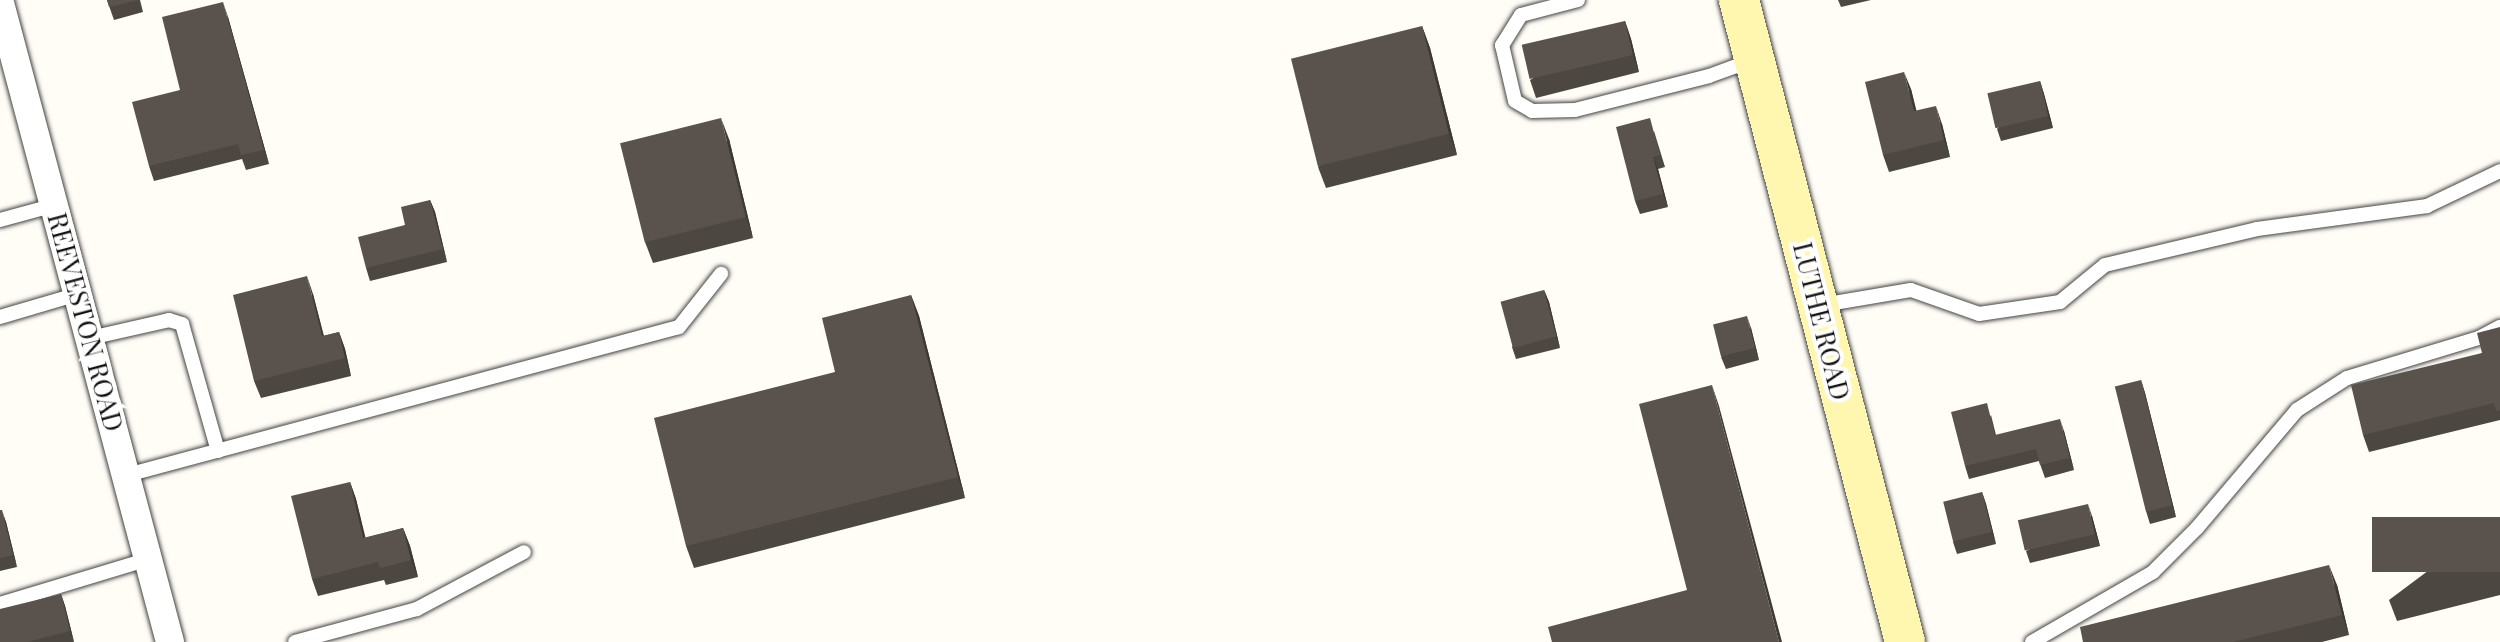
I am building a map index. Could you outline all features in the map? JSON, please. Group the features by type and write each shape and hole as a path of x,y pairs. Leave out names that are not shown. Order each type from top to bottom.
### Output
{"street":[{"name":"LUTHE ROAD","path":"1739,0 1905,642"},
{"name":"REEVESTON ROAD","path":"0,3 170,642"}],"lane":[{"path":"1578,0 1521,15 1502,45 1515,101 1532,111 1575,110 1709,76 1755,60"},
{"path":"1819,305 1911,290 1979,314 2060,302 2105,265 2257,229 2427,206 2500,171"},
{"path":"0,220 55,205"},
{"path":"127,475 679,327 721,274"},
{"path":"0,317 78,294"},
{"path":"90,338 169,320 182,324 218,451"},
{"path":"2032,642 2153,572 2197,528 2297,410 2347,378 2479,338 2500,327"},
{"path":"295,642 417,609 524,552"},
{"path":"0,604 149,559"}],"building":[{"path":"107,0 139,0 109,7"},
{"path":"223,2 264,150 241,155 238,144 149,166 132,102 180,90 162,17"},
{"path":"1625,21 1633,55 1530,79 1522,45"},
{"path":"1422,26 1449,134 1318,166 1291,59"},
{"path":"1904,72 1914,111 1936,106 1944,140 1883,155 1865,82"},
{"path":"2040,81 2048,116 1995,128 1987,93"},
{"path":"721,118 746,217 645,242 620,143"},
{"path":"1650,118 1660,155 1653,157 1663,194 1635,201 1616,127"},
{"path":"430,200 443,249 366,268 358,237 405,225 401,207"},
{"path":"307,276 322,336 339,332 345,358 254,381 233,295"},
{"path":"1544,290 1556,336 1513,348 1501,302"},
{"path":"911,295 958,477 686,546 654,418 835,372 822,318"},
{"path":"1747,316 1755,348 1721,356 1713,324"},
{"path":"2500,327 2500,410 2496,411 2494,403 2363,435 2351,385 2482,353 2477,333"},
{"path":"2141,380 2172,505 2146,512 2115,387"},
{"path":"1712,385 1779,642 1552,642 1548,627 1687,590 1639,404"},
{"path":"1987,403 1995,435 2060,419 2070,458 2040,465 2036,449 1965,466 1951,412"},
{"path":"350,482 363,538 403,528 411,560 380,568 378,562 312,579 291,496"},
{"path":"1982,492 1992,532 1953,541 1943,502"},
{"path":"2088,504 2095,534 2025,550 2018,520"},
{"path":"0,510 13,555 0,558"},
{"path":"2372,517 2500,517 2500,572 2372,572"},
{"path":"2329,565 2342,615 2233,642 2083,642 2080,627"},
{"path":"61,594 70,631 27,642 0,642 0,609"}]}
